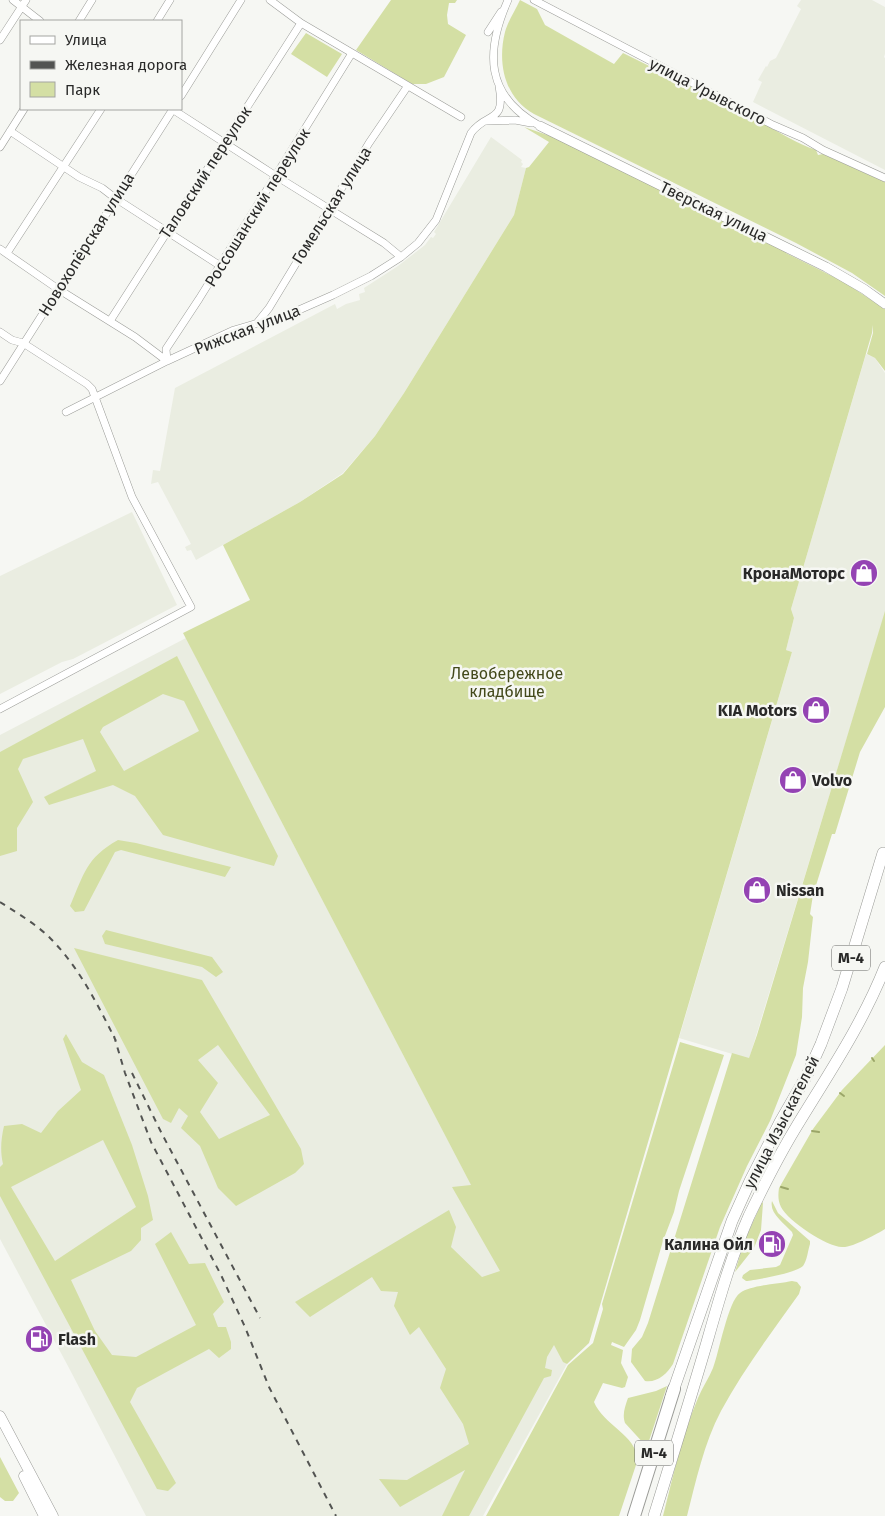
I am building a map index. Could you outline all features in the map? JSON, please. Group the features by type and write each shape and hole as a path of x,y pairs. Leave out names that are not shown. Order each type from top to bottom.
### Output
{"highway":[{"name":"улица Изыскателей","path":"674,1390 717,1260 732,1222 750,1181 780,1122 808,1075 821,1044 842,988 884,853"},
{"name":"улица Изыскателей","path":"674,1447 726,1278 748,1218 763,1186 794,1130 850,1039 874,994 885,967"},
{"path":"628,1516 659,1422 674,1390"},
{"path":"640,1516 666,1430 674,1390"},
{"name":"М-4","path":"634,1516 674,1390"},
{"path":"649,1516 674,1447"},
{"name":"М-4","path":"654,1516 674,1447"}],"main road":[{"path":"0,1416 53,1516"},
{"path":"0,1430 44,1516"}],"street":[{"path":"13,0 39,20"},
{"path":"0,40 26,0"},
{"path":"80,20 92,0"},
{"path":"158,20 170,0"},
{"path":"182,94 241,0"},
{"path":"270,0 278,2 301,23 461,118"},
{"name":"улица Урывского","path":"534,0 773,125 885,178"},
{"path":"488,32 508,2"},
{"path":"508,2 496,36 494,69 499,86 515,110 540,126"},
{"name":"Таловский переулок","path":"110,321 301,23"},
{"name":"Россошанский переулок","path":"167,361 166,349 352,53"},
{"name":"Рижская улица","path":"66,412 95,396 234,330 292,313 333,295 371,276 401,257 418,243 436,220 471,133 500,110 499,86"},
{"name":"Гомельская улица","path":"257,324 269,308 369,143 407,87"},
{"path":"0,147 23,110"},
{"path":"7,253 100,110"},
{"name":"Новохопёрская улица","path":"0,381 172,110"},
{"path":"174,110 384,243 401,257"},
{"path":"487,121 515,120 540,126"},
{"name":"Тверская улица","path":"540,126 826,267 864,288 885,304"},
{"path":"10,132 102,188 219,265"},
{"path":"0,249 167,361"},
{"path":"0,332 12,340 23,343 87,384 95,396 132,496 191,607 0,709"}],"shaded area":[{"path":"801,0 872,0 885,7 885,170 753,102 762,82 758,80 770,61 776,58 801,9 797,6"},
{"path":"491,137 522,160 523,164 521,167 526,168 514,215 404,393 375,436 343,473 300,502 196,560 191,550 187,551 185,547 191,544 158,482 151,484 153,470 160,471 175,388 335,304 337,309 360,300 359,294 365,292 364,288 398,266 425,245 431,237 433,238 436,234 434,232"},
{"path":"866,354 875,358 885,373 885,613 749,1059 679,1038 792,652 786,650 794,618 791,609"},
{"path":"132,512 177,605 73,659 62,662 0,694 0,576"},
{"path":"186,638 563,1361 567,1364 483,1516 146,1516 0,1239 0,735"}],"green space":[{"path":"391,0 457,0 455,3 449,3 448,24 466,35 444,77 426,84 412,84 356,50"},
{"path":"520,0 537,9 545,25 614,64 623,53 710,96 721,104 732,107 756,122 761,121 788,137 816,150 818,155 823,154 885,182 885,296 852,273 796,243 534,114 524,107 510,89 503,68 502,56 506,28"},
{"path":"306,33 342,54 327,77 291,54"},
{"name":"Левобережное кладбище","path":"524,127 559,139 787,251 786,253 844,282 885,309 885,371 875,358 867,354 873,333 872,325 872,333 791,609 794,618 786,650 792,652 589,1343 567,1364 563,1362 554,1345 547,1357 545,1368 552,1370 551,1376 544,1378 469,1516 442,1516 465,1470 400,1507 379,1479 407,1480 469,1444 463,1424 440,1388 446,1369 419,1327 410,1335 394,1306 398,1292 381,1291 372,1277 310,1317 295,1302 449,1210 456,1227 451,1247 482,1277 500,1271 452,1187 471,1185 183,633 250,600 223,545 300,502 343,474 375,436 404,393 514,215 526,168 529,167 549,142"},
{"path":"885,611 885,707 860,752 835,834 832,834 813,895 810,914 813,917 796,1055 770,1121 747,1166 720,1227 673,1364 661,1377 654,1381 645,1381 631,1362 632,1349 642,1337 648,1323 732,1053 749,1058 757,1035"},
{"path":"177,656 278,856 274,866 163,835 135,796 113,785 49,805 44,797 96,771 83,739 23,759 18,769 33,802 17,828 17,851 0,856 0,752","holes":["163,694 184,701 199,731 124,771 100,732 103,727"]},
{"path":"118,840 231,867 225,877 121,850 115,852 84,911 75,912 70,906 87,868 99,853"},
{"path":"106,930 212,957 223,972 216,977 202,967 105,944 102,936"},
{"path":"74,948 202,980 301,1149 304,1164 295,1173 236,1206 218,1188 200,1146 181,1128 188,1116 179,1108 171,1123 163,1119","holes":["218,1045 270,1115 219,1139 200,1112 218,1083 198,1060"]},
{"path":"66,1034 82,1062 104,1075 132,1145 148,1196 153,1220 141,1228 141,1240 131,1251 71,1280 95,1331 112,1355 136,1357 196,1325 155,1244 171,1232 189,1264 205,1263 224,1302 213,1314 218,1327 226,1327 231,1342 231,1349 219,1358 209,1349 137,1388 130,1402 176,1483 168,1491 157,1489 0,1196 0,1167 3,1164 1,1145 4,1126 22,1124 41,1133 58,1111 81,1090 63,1039","holes":["103,1140 136,1207 55,1261 11,1187"]},
{"path":"680,1042 724,1055 663,1241 640,1320 636,1330 624,1347 612,1342 611,1345 623,1350 621,1363 628,1377 625,1387 622,1388 603,1383 594,1402 605,1418 633,1445 636,1453 637,1462 619,1516 486,1516 568,1365 593,1343 603,1309 602,1304"},
{"path":"885,1045 885,1229 852,1245 846,1247 835,1246 799,1226 785,1213 779,1202 779,1188 813,1129 842,1090"},
{"path":"772,1201 778,1213 810,1241 806,1258 803,1266 799,1269 776,1276 746,1281 742,1278 743,1275 750,1270 780,1265 793,1235 775,1214"},
{"path":"762,1202 761,1230 754,1248 735,1272 744,1242"},
{"path":"792,1281 797,1282 801,1287 799,1294 748,1366 715,1423 701,1462 687,1516 663,1516 678,1456 692,1412 713,1368 728,1316 736,1298 740,1293 751,1288"},
{"path":"667,1386 646,1446 625,1423 624,1414 628,1398 656,1391"},
{"path":"0,1457 19,1493 13,1501 5,1501 0,1497"}],"waterway":[{"path":"840,1093 844,1096"},
{"path":"812,1131 819,1132"},
{"path":"781,1187 788,1189"}],"railway":[{"path":"0,902 39,928 60,949 87,987 116,1041"},
{"path":"114,1036 125,1073 151,1142 221,1275 245,1327 269,1387 336,1516"},
{"path":"132,1073 162,1134 260,1318"}],"place":[{"name":"КронаМоторс","path":"864,573"},
{"name":"KIA Motors","path":"816,710"},
{"name":"Volvo","path":"793,780"},
{"name":"Nissan","path":"757,890"},
{"name":"Калина Ойл","path":"772,1244"},
{"name":"Flash","path":"39,1339"}]}
